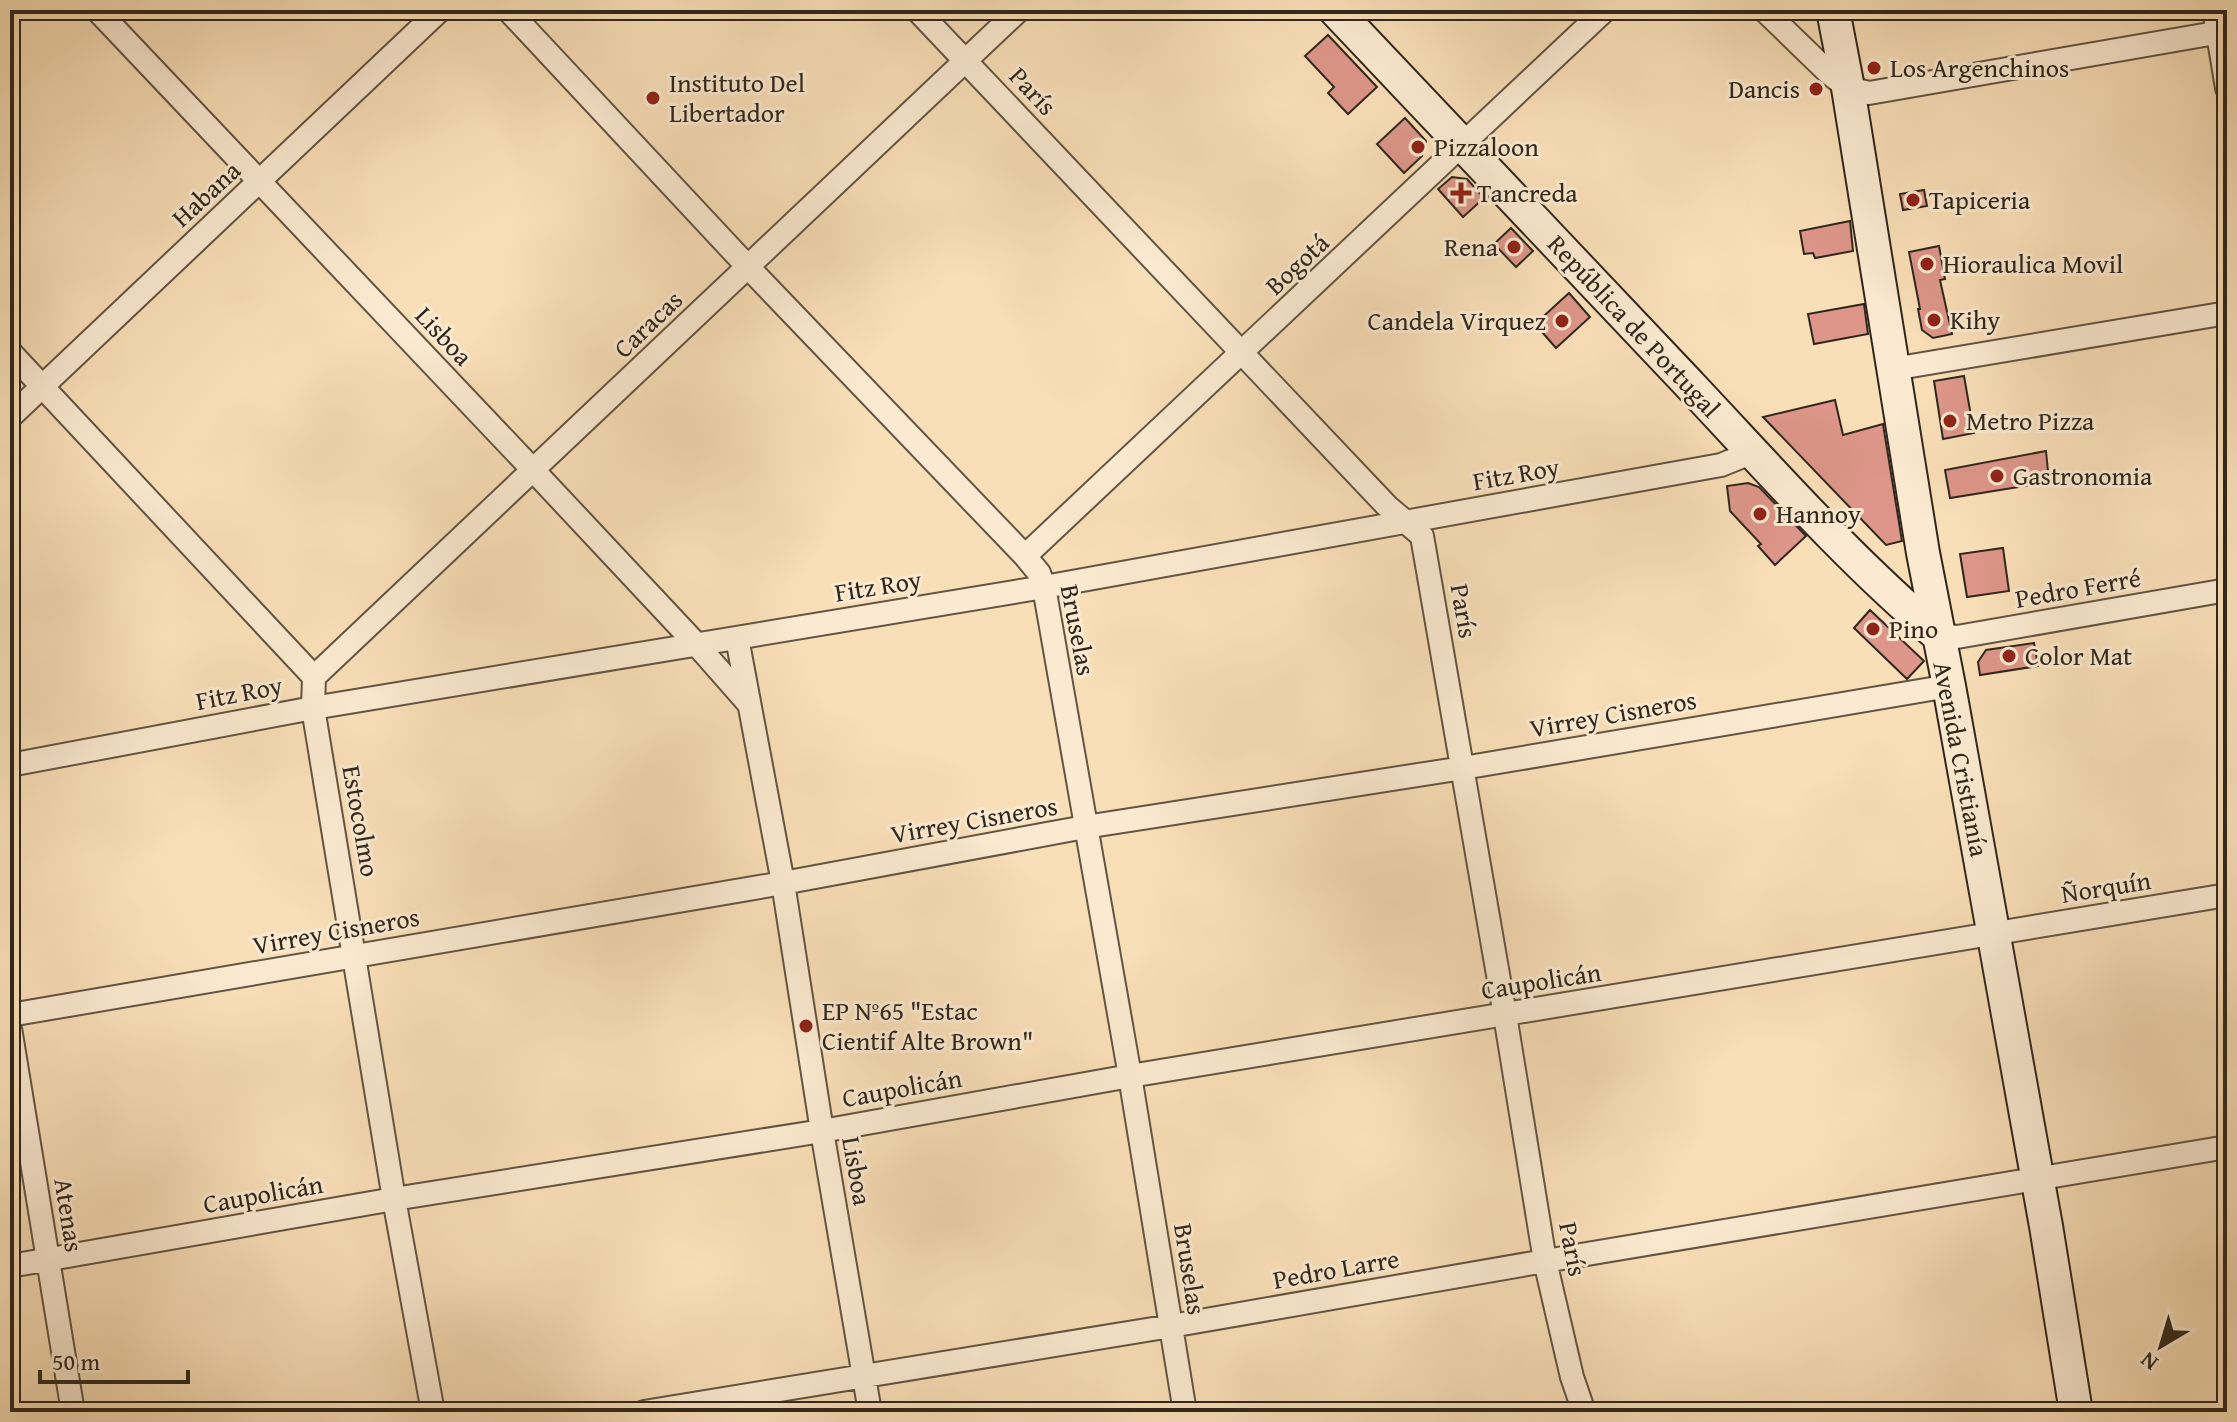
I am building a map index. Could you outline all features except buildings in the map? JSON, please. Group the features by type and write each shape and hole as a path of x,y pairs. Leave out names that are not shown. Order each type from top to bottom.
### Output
{"main road":[{"name":"República de Portugal","path":"1335,10 1874,578 1938,635"},
{"name":"Avenida Cristianía","path":"1833,10 1938,635 2038,1179 2076,1412"}],"street":[{"name":"Lisboa","path":"97,10 534,471 748,703"},
{"name":"Habana","path":"10,417 440,10"},
{"name":"Bruselas","path":"508,10 1039,573 1044,587 1130,1076 1185,1412"},
{"name":"París","path":"917,10 1387,506 1422,536 1545,1261 1572,1377 1584,1412"},
{"name":"Caracas","path":"314,677 1019,10"},
{"name":"Bogotá","path":"1025,556 1605,10"},
{"path":"1764,10 1813,59 1848,88 1869,93 2219,24 2227,88"},
{"path":"1893,369 2227,313"},
{"path":"10,352 314,677"},
{"name":"Fitz Roy","path":"10,765 313,708 1044,587 1407,523 1721,465 1753,452"},
{"name":"Pedro Ferré","path":"1938,635 1957,637 2227,590"},
{"name":"Lisboa","path":"737,638 783,883 870,1412"},
{"name":"Estocolmo","path":"314,677 313,708 394,1199 433,1412"},
{"name":"Virrey Cisneros","path":"10,1015 783,883 1085,827 1463,768 1949,686"},
{"name":"Ñorquín","path":"1993,934 2227,895"},
{"name":"Caupolicán","path":"10,1266 394,1199 822,1131 1130,1076 1993,934"},
{"name":"Atenas","path":"10,1028 73,1412"},
{"name":"Pedro Larre","path":"644,1412 2227,1147"}],"place":[{"name":"Los Argenchinos","path":"1874,68"},
{"name":"Dancis","path":"1816,89"},
{"name":"Instituto Del Libertador","path":"653,98"},
{"name":"Pizzaloon","path":"1418,147"},
{"name":"Tancreda","path":"1461,193"},
{"name":"Tapiceria","path":"1913,200"},
{"name":"Rena","path":"1514,247"},
{"name":"Hioraulica Movil","path":"1927,264"},
{"name":"Kihy","path":"1934,320"},
{"name":"Candela Virquez","path":"1562,321"},
{"name":"Metro Pizza","path":"1950,421"},
{"name":"Gastronomia","path":"1997,476"},
{"name":"Hannoy","path":"1760,514"},
{"name":"Pino","path":"1873,629"},
{"name":"Color Mat","path":"2009,656"},
{"name":"EP Nº65 \"Estac Cientif Alte Brown\"","path":"806,1026"}]}
